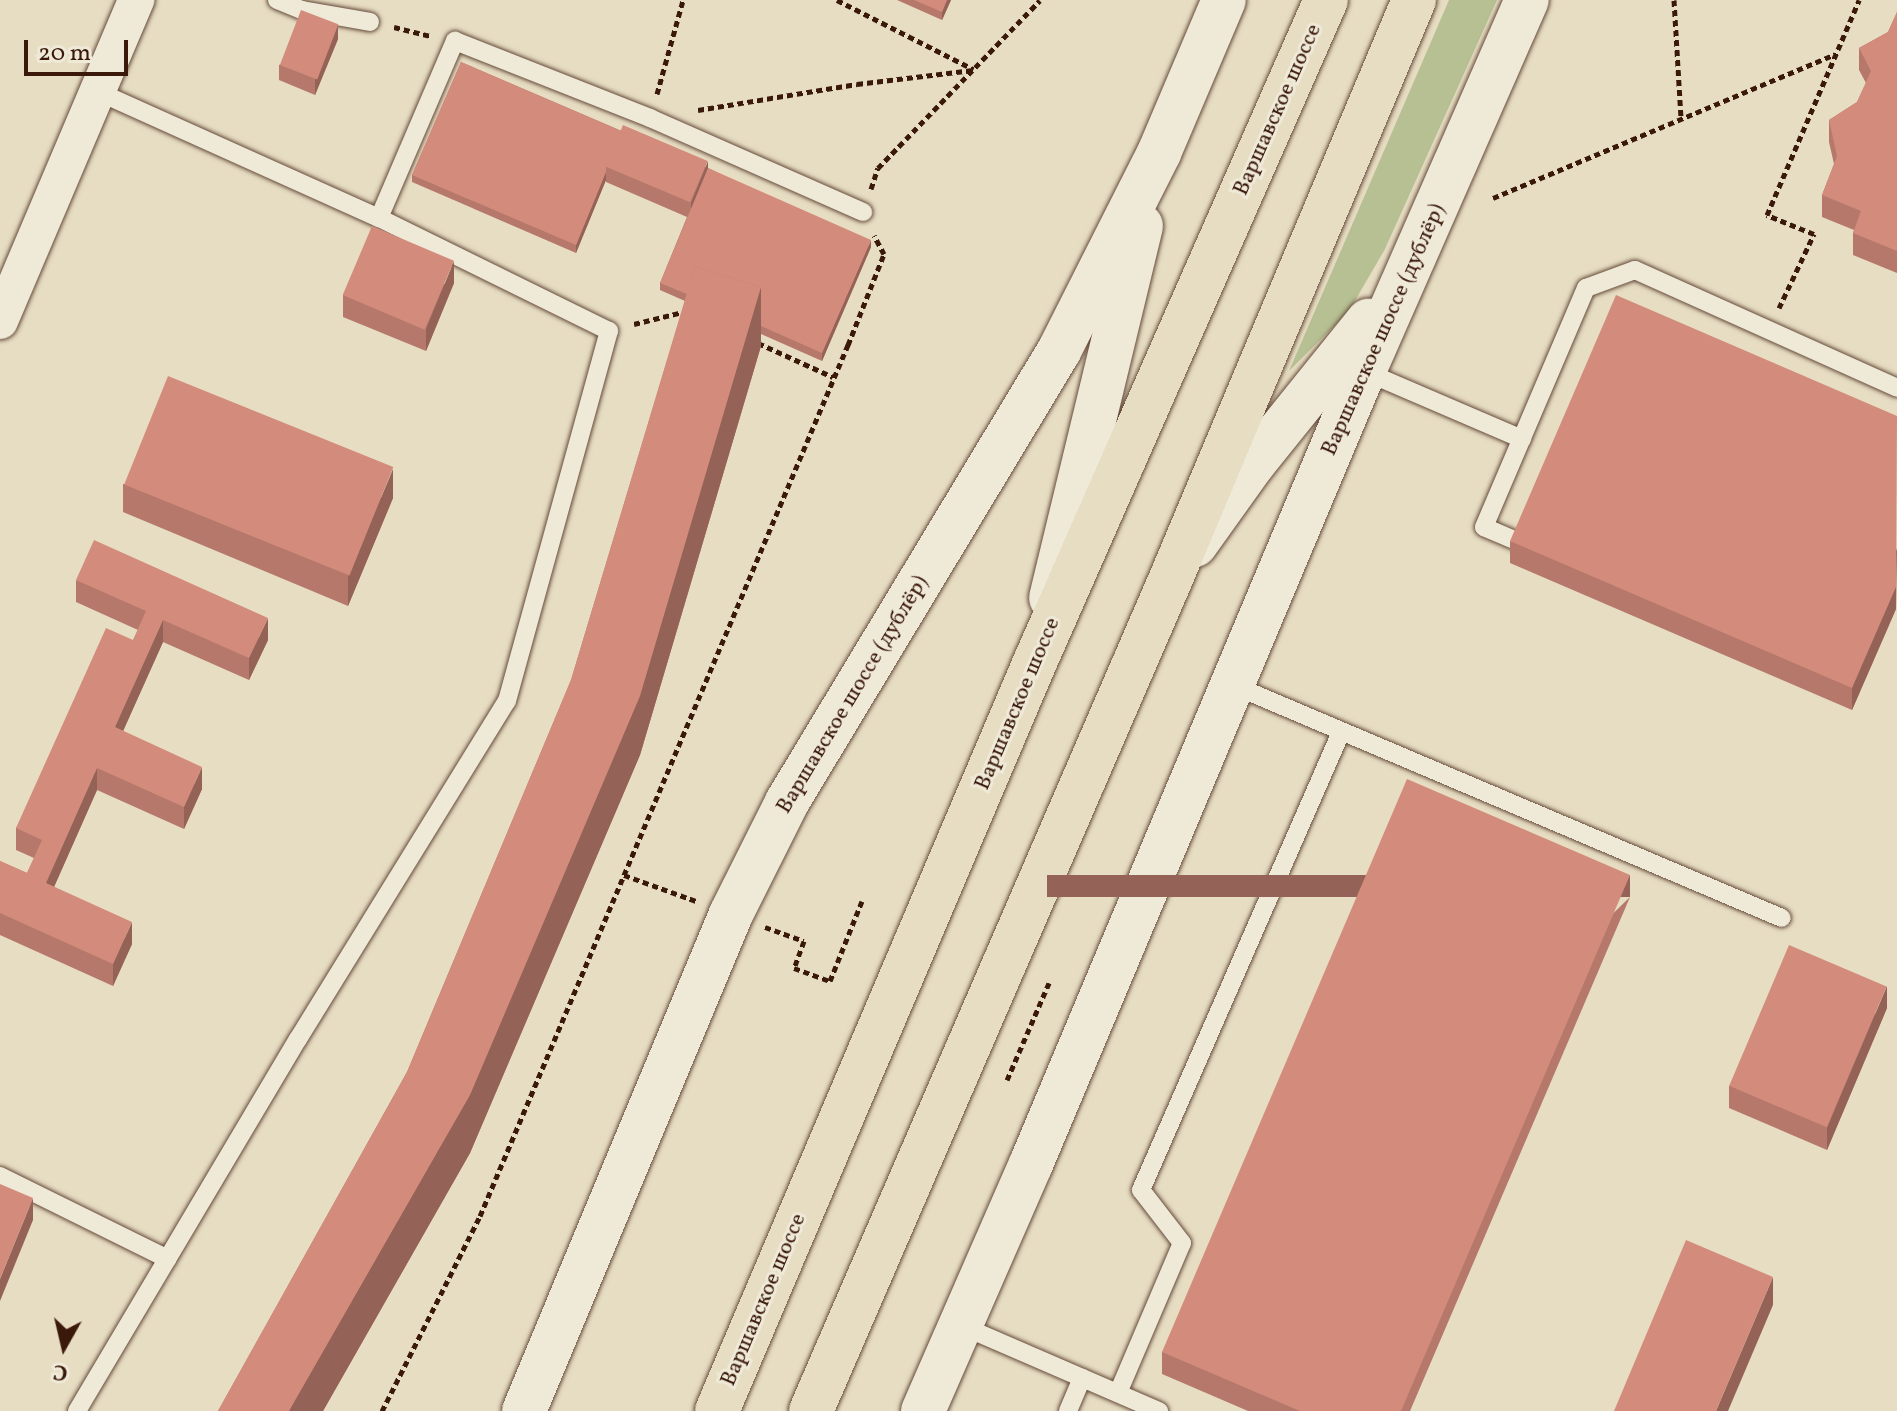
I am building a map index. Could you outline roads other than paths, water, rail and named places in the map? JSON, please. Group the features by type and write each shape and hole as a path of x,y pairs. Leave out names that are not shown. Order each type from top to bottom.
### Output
{"main road":[{"name":"Варшавское шоссе (дублёр)","path":"524,1411 731,914 787,802 1059,351 1159,153 1224,0"},
{"name":"Варшавское шоссе","path":"717,1411 1035,662 1326,0"},
{"path":"811,1411 1172,576 1414,0"},
{"name":"Варшавское шоссе (дублёр)","path":"923,1411 1364,371 1527,0"},
{"path":"1035,662 1159,153"},
{"path":"1172,576 1253,464 1348,350 1421,243"}],"street":[{"path":"0,321 136,0"}],"lane":[{"path":"277,0 370,22"},
{"path":"379,218 455,41 650,118 863,212"},
{"path":"77,1411 298,1039 507,701 609,331 379,218 97,91"},
{"path":"1519,542 1484,527 1586,288 1635,270 1897,388"},
{"path":"1364,371 1522,439"},
{"path":"1233,685 1782,918"},
{"path":"1118,1393 1182,1243 1141,1190 1341,733"},
{"path":"0,1176 168,1259"},
{"path":"960,1325 1159,1411"},
{"path":"1068,1411 1082,1378"}]}
